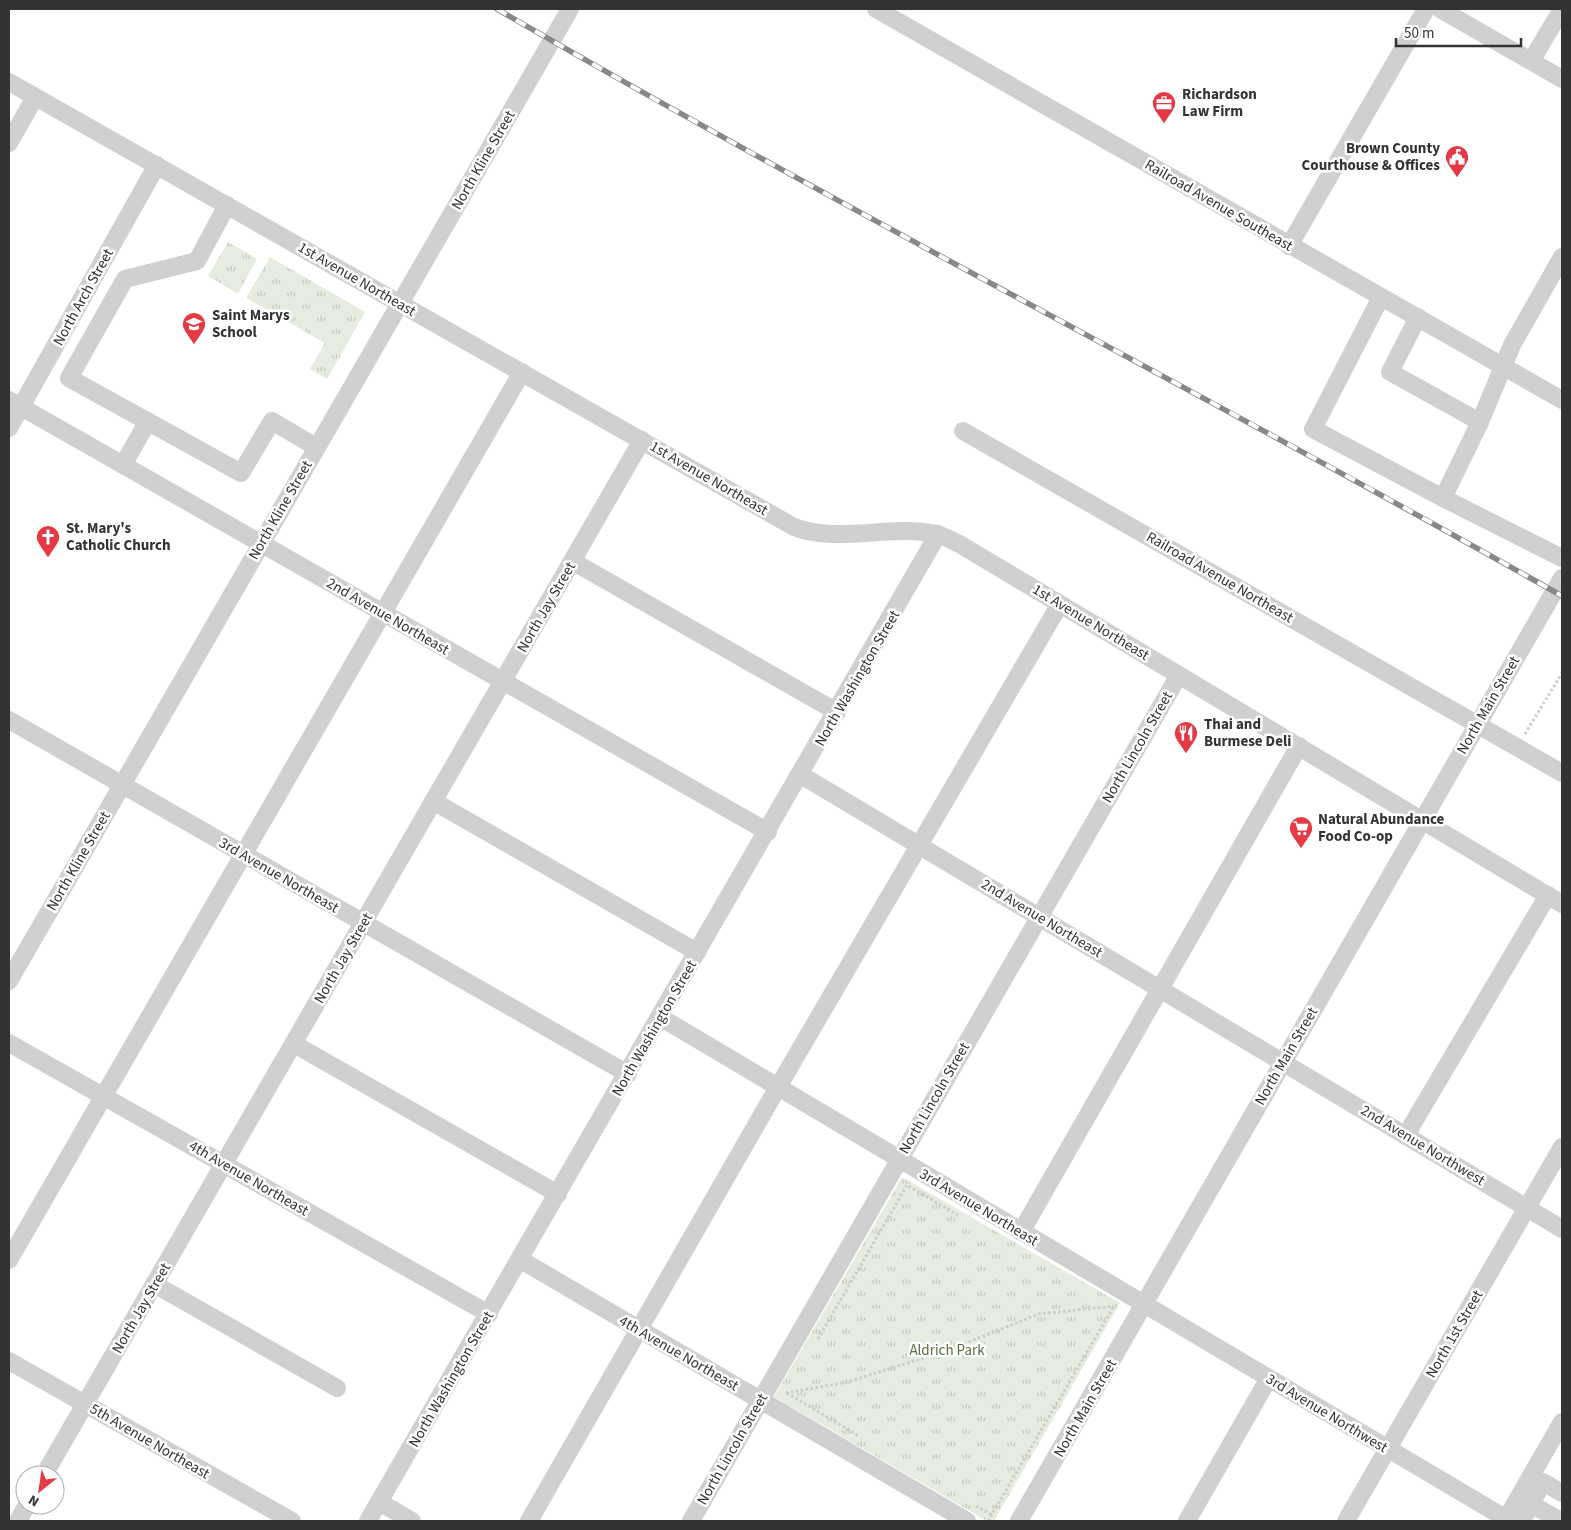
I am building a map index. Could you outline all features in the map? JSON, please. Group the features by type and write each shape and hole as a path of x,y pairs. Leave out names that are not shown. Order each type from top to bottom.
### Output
{"street":[{"name":"North Kline Street","path":"9,981 260,543 570,9"},
{"name":"Railroad Avenue Southeast","path":"876,9 1562,400"},
{"path":"1289,246 1426,9"},
{"path":"1440,9 1562,79"},
{"path":"1532,61 1562,9"},
{"name":"1st Avenue Northeast","path":"9,82 794,526 808,532 823,534 899,530 938,534 961,545 1555,900"},
{"path":"9,143 35,96"},
{"name":"North Arch Street","path":"9,428 15,403 101,266 157,165"},
{"path":"101,266 125,279 196,260 228,205"},
{"path":"1443,498 1480,422 1512,344 1562,257"},
{"path":"125,279 69,378 241,473 272,421 316,447"},
{"path":"1381,297 1313,429 1562,558"},
{"path":"1418,318 1390,372 1480,422"},
{"path":"9,1260 522,372"},
{"name":"2nd Avenue Northeast","path":"15,403 768,832"},
{"path":"122,465 148,422"},
{"name":"Railroad Avenue Northeast","path":"962,431 1562,773"},
{"name":"North Jay Street","path":"50,1465 642,440"},
{"name":"North Washington Street","path":"368,1521 801,775 938,534"},
{"path":"572,561 837,712"},
{"name":"North Main Street","path":"1019,1521 1558,585"},
{"path":"530,1521 778,1087 1060,604"},
{"name":"North Lincoln Street","path":"697,1519 760,1400 1179,675"},
{"name":"3rd Avenue Northeast","path":"9,720 628,1074"},
{"path":"1021,1232 1299,746"},
{"name":"2nd Avenue Northeast","path":"801,775 1283,1061"},
{"path":"433,801 698,952"},
{"path":"1406,1135 1555,900"},
{"name":"3rd Avenue Northeast","path":"660,1016 1021,1232 1118,1299 1144,1304"},
{"name":"4th Avenue Northeast","path":"9,1043 489,1314"},
{"path":"294,1044 558,1194"},
{"name":"2nd Avenue Northwest","path":"1283,1061 1562,1229"},
{"name":"North 1st Street","path":"1346,1521 1562,1147"},
{"name":"4th Avenue Northeast","path":"520,1260 967,1521"},
{"path":"154,1284 338,1388"},
{"name":"3rd Avenue Northwest","path":"1144,1304 1511,1521"},
{"name":"5th Avenue Northeast","path":"9,1361 292,1521"},
{"path":"1187,1521 1269,1378"},
{"path":"1511,1521 1562,1422"},
{"path":"1511,1521 1532,1504 1544,1482 1562,1493"},
{"path":"379,1502 412,1521"},
{"path":"1532,1504 1561,1521"}],"path":[{"path":"1516,747 1562,673"},
{"path":"816,1341 907,1186"},
{"path":"791,1384 786,1393 848,1382 951,1349 1039,1314 1118,1299"},
{"path":"988,1521 1118,1299"}],"green space":[{"path":"228,242 257,259 238,294 208,276"},
{"path":"270,257 365,312 327,379 310,369 325,343 246,298"},
{"name":"Aldrich Park","path":"902,1177 1120,1303 994,1521 987,1521 774,1397"}],"railway":[{"path":"497,9 762,159 1430,522 1562,596"}],"place":[{"name":"Richardson Law Firm","path":"1164,124"},
{"name":"Brown County Courthouse & Offices","path":"1457,178"},
{"name":"Saint Marys School","path":"194,345"},
{"name":"St. Mary's Catholic Church","path":"48,558"},
{"name":"Thai and Burmese Deli","path":"1186,754"},
{"name":"Natural Abundance Food Co-op","path":"1301,849"}]}
